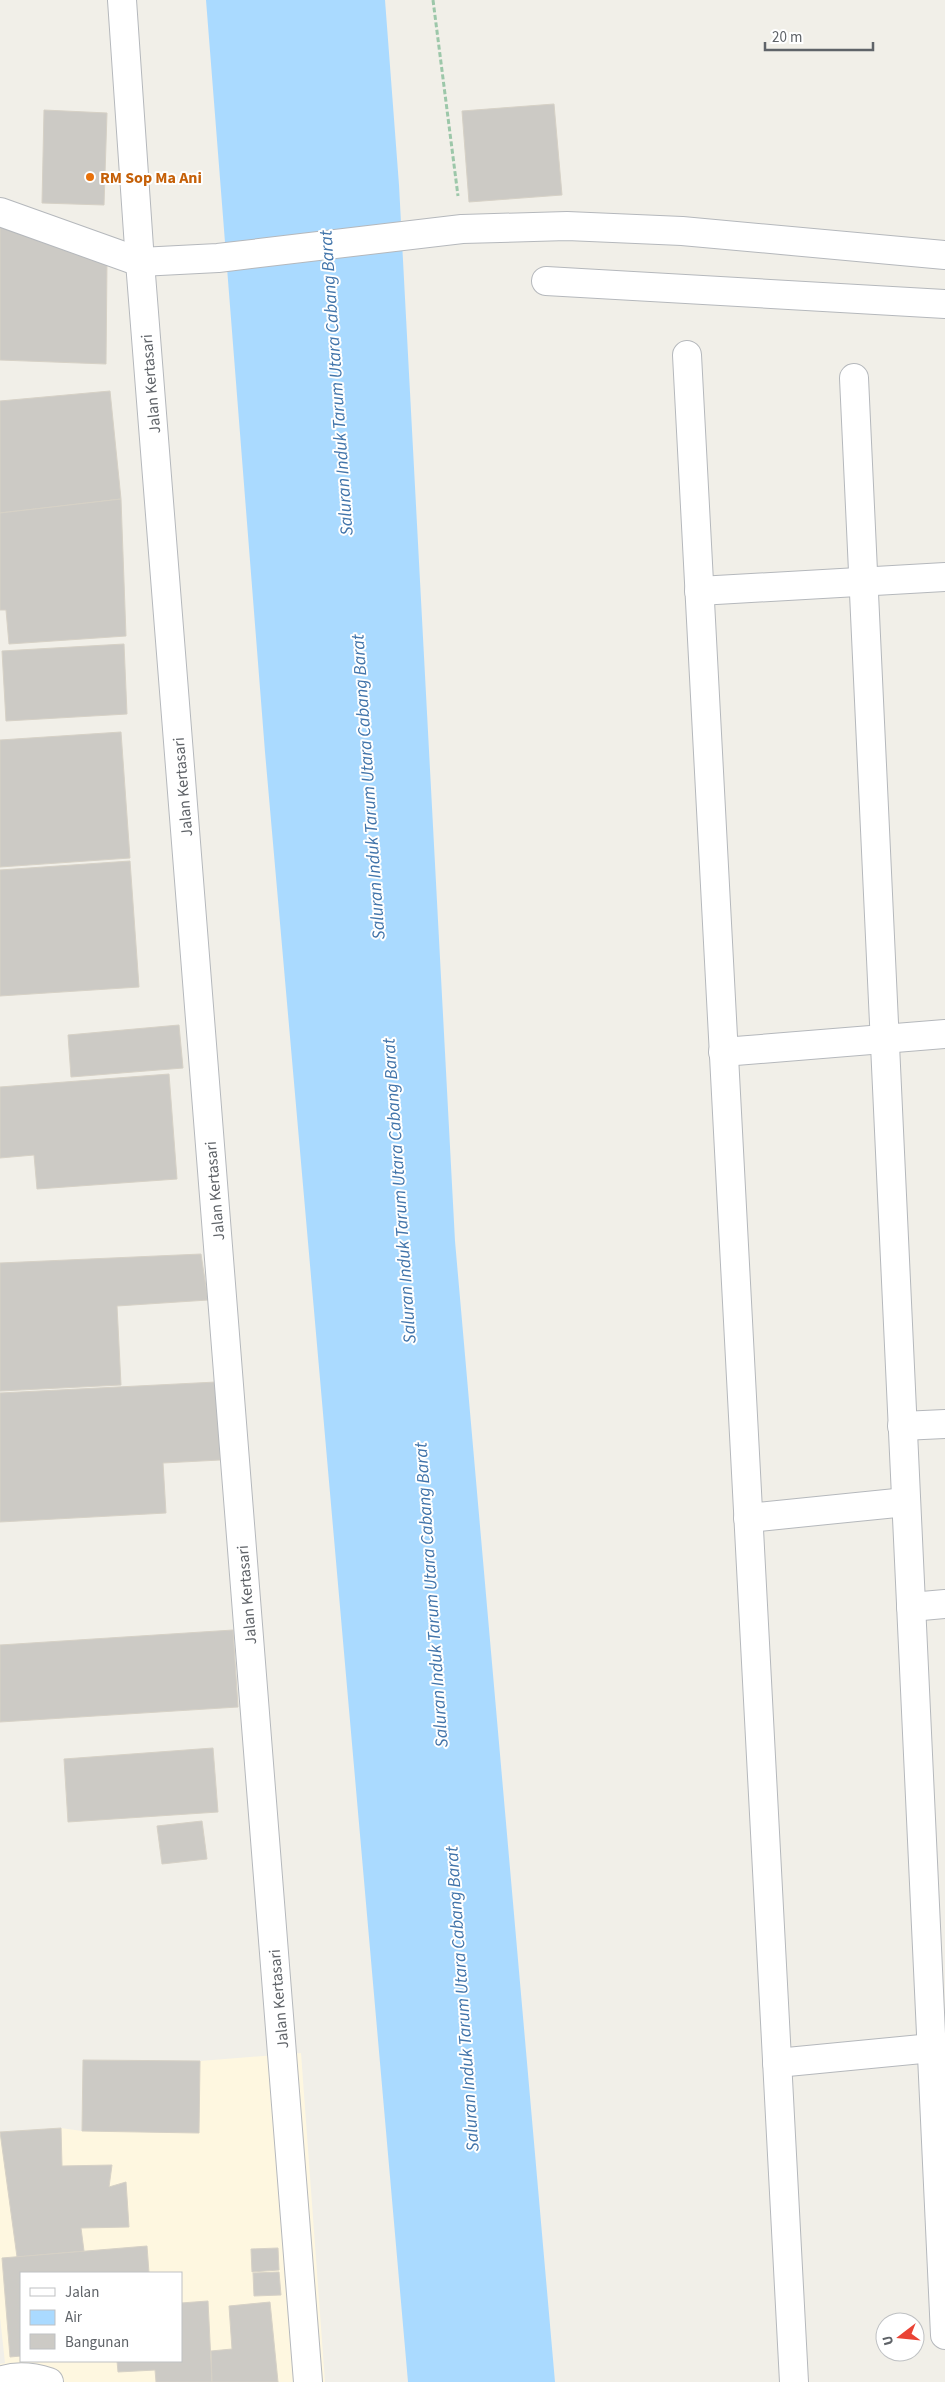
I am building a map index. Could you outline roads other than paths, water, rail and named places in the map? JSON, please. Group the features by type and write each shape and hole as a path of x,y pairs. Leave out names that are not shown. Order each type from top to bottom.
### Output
{"street":[{"name":"Jalan Kertasari","path":"122,0 140,262 308,2382"},
{"path":"0,212 140,262 218,258 462,229 559,226 682,231 945,255"},
{"path":"546,281 945,304"},
{"path":"687,355 794,2382"},
{"path":"854,378 945,2335"},
{"path":"700,591 863,580 945,577"},
{"path":"723,1052 945,1034"},
{"path":"902,1426 945,1424"},
{"path":"748,1518 906,1502"},
{"path":"911,1607 945,1604"},
{"path":"777,2063 932,2048"},
{"path":"0,2382 8,2378 32,2377 49,2382"}],"water":[{"name":"Saluran Induk Tarum Utara Cabang Barat","path":"206,0 385,0 399,185 455,1241 555,2382 408,2382 265,752"}],"place":[{"name":"RM Sop Ma Ani","path":"90,177"}]}
